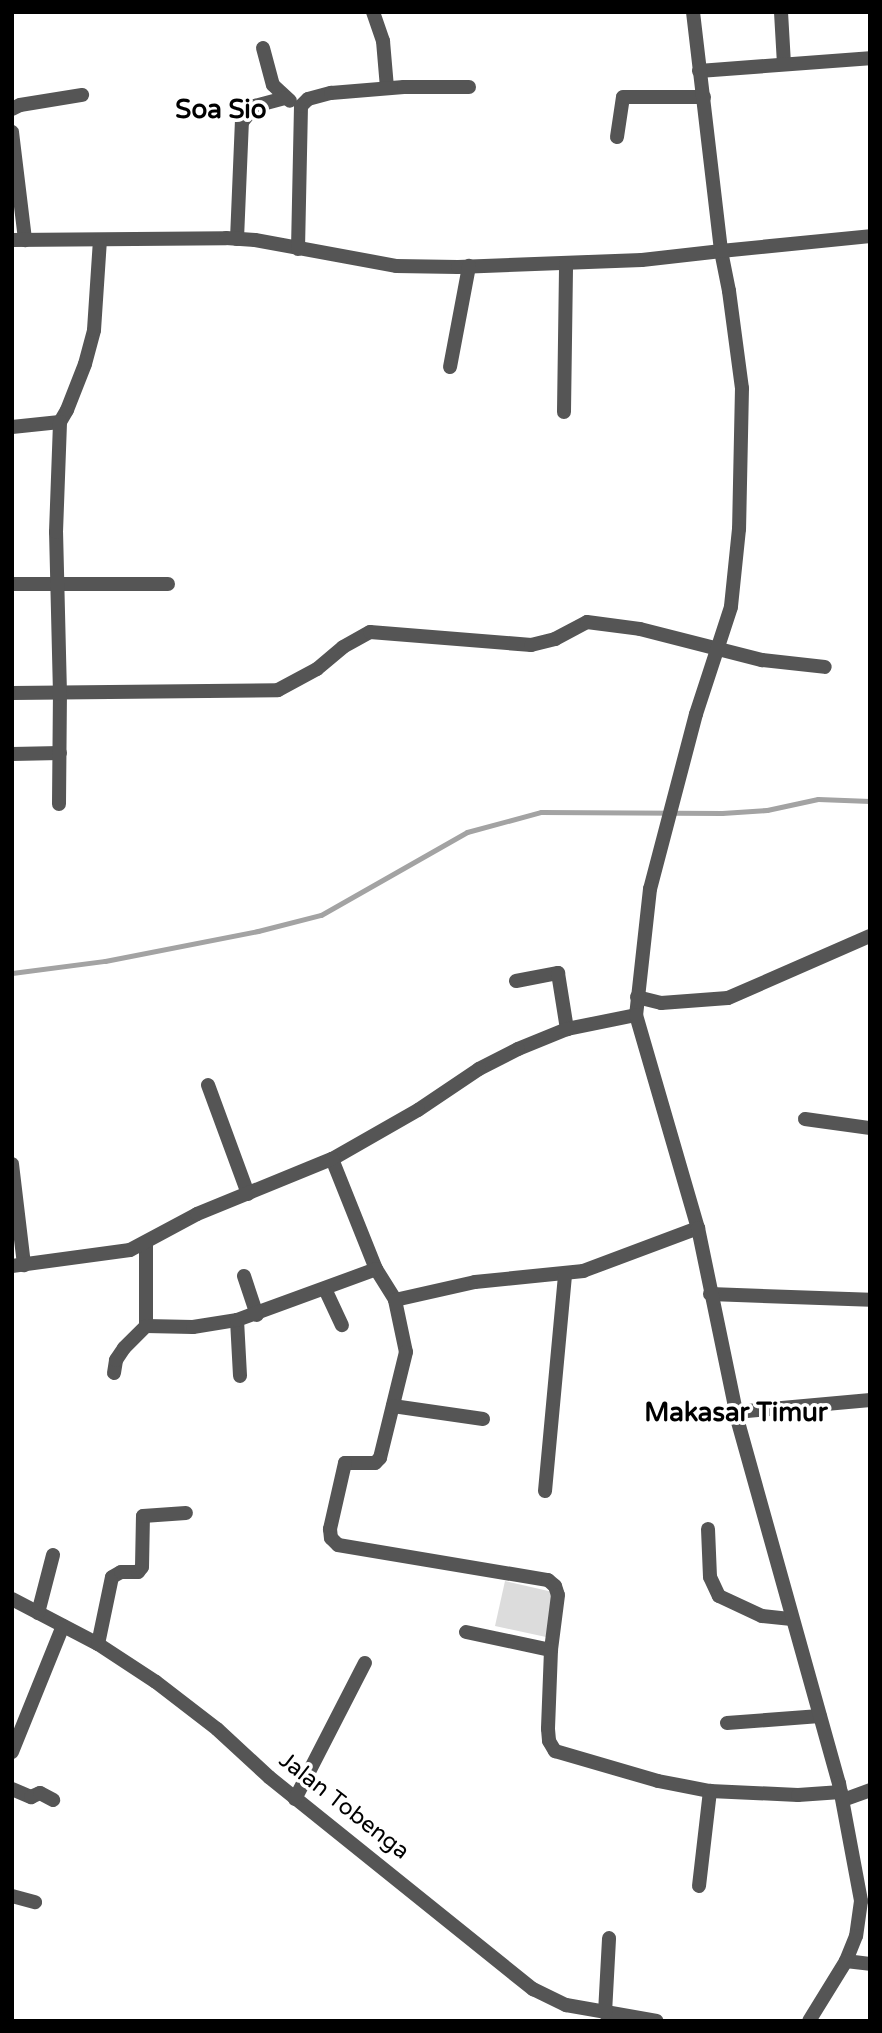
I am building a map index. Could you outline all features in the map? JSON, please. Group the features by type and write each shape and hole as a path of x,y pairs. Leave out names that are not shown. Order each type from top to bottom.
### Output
{"street":[{"path":"373,12 383,41 387,88"},
{"path":"693,12 720,251 742,388 736,575 732,607 696,714 650,889 636,1015 698,1228 736,1412 842,1796 861,1901 856,1936 846,1961 809,2021"},
{"path":"781,12 783,64"},
{"path":"263,48 273,85 284,98 301,106"},
{"path":"699,71 870,58"},
{"path":"298,249 301,106 308,99 331,93 387,88 469,87"},
{"path":"12,109 20,105 82,94"},
{"path":"617,137 623,97 704,97"},
{"path":"237,239 242,122 255,106 284,98"},
{"path":"12,132 18,240 237,239 396,266 469,266 642,260 870,236"},
{"path":"59,804 60,422 85,365 94,330 100,240"},
{"path":"564,412 566,264"},
{"path":"450,367 469,266"},
{"path":"12,427 60,422"},
{"path":"12,584 168,584"},
{"path":"12,693 278,690 317,669 343,647 370,632 531,645 544,644 575,627 596,622 640,629 773,662 825,667"},
{"path":"12,754 60,753"},
{"path":"637,997 661,1003 728,998 870,936"},
{"path":"516,981 558,972 567,1030"},
{"path":"12,1164 18,1265 108,1255 146,1244 197,1214 332,1158 418,1110 479,1069 567,1030 636,1015"},
{"path":"208,1085 248,1194"},
{"path":"805,1119 870,1128"},
{"path":"332,1158 376,1269 395,1300 406,1352 378,1461 348,1461 344,1466 330,1529 331,1538 338,1545 548,1580 555,1586 558,1595 551,1650 548,1729 549,1741 555,1751 658,1781 710,1791 842,1796 870,1790"},
{"path":"395,1300 475,1282 565,1275 597,1267 698,1228"},
{"path":"114,1373 116,1360 124,1348 146,1326 146,1244"},
{"path":"146,1326 193,1327 237,1320 257,1315 376,1269"},
{"path":"545,1491 565,1275"},
{"path":"244,1276 257,1315"},
{"path":"325,1289 342,1325"},
{"path":"710,1294 870,1300"},
{"path":"237,1320 240,1376"},
{"path":"736,1412 870,1400"},
{"path":"393,1406 483,1419"},
{"path":"98,1644 113,1577 121,1572 138,1572 142,1567 144,1516 186,1513"},
{"path":"708,1529 710,1577 719,1596 762,1615 792,1619"},
{"path":"38,1613 53,1555"},
{"name":"Jalan Tobenga","path":"12,1599 98,1644 156,1682 218,1729 295,1798 533,1989 552,2000 605,2013 657,2021"},
{"path":"12,1752 63,1626"},
{"path":"466,1632 551,1650"},
{"path":"295,1798 365,1663"},
{"path":"727,1723 820,1716"},
{"path":"12,1789 31,1797 40,1793 53,1800"},
{"path":"699,1886 710,1791"},
{"path":"12,1896 36,1902"},
{"path":"605,2013 609,1938"},
{"path":"846,1961 870,1964"}],"shaded area":[{"path":"505,1581 557,1593 546,1637 495,1626"}],"waterway":[{"path":"12,973 105,961 258,931 321,915 467,832 541,812 722,813 767,810 818,799 870,801"}],"district":[{"name":"Soa Sio","path":"221,110"},
{"name":"Makasar Timur","path":"736,1413"}]}
